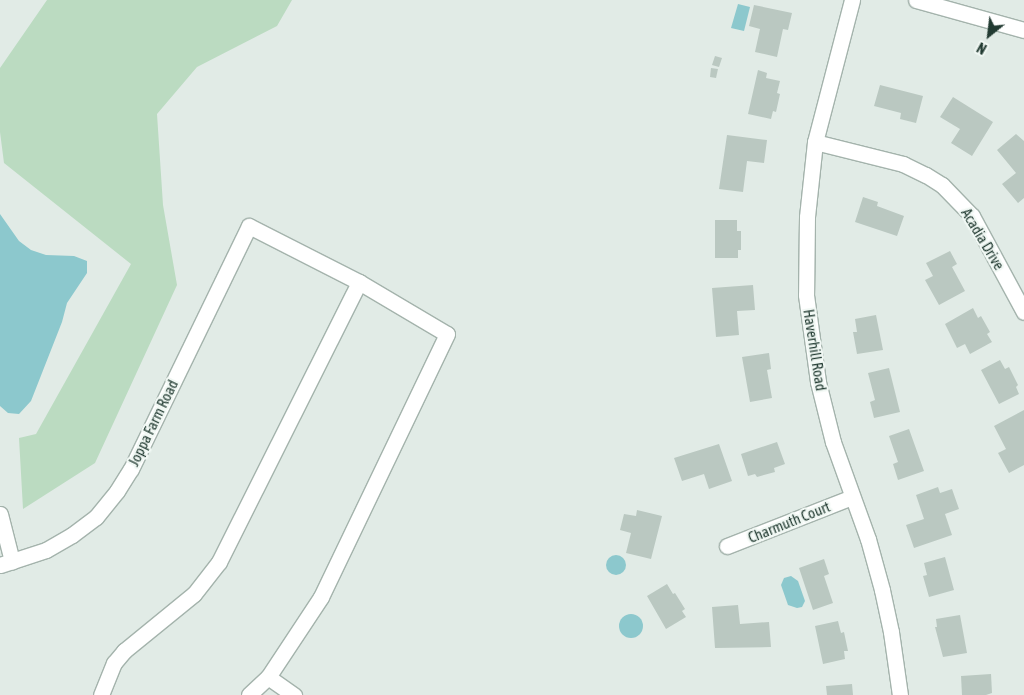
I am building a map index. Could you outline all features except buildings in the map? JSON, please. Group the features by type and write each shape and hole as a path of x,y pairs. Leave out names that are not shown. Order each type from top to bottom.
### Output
{"street":[{"name":"Haverhill Road","path":"852,0 815,142 810,183 806,259 810,330 823,404 852,497 868,539 882,590 892,632 900,695"},
{"path":"916,0 1024,30"},
{"name":"Acadia Drive","path":"815,142 903,164 926,174 942,185 972,216 1024,312"},
{"name":"Joppa Farm Road","path":"6,563 46,550 72,535 96,517 117,492 131,469 249,226 359,282"},
{"path":"101,695 114,663 124,651 194,594 219,562 359,282 447,334 321,597 268,677 248,695"},
{"name":"Charmuth Court","path":"727,546 852,497"},
{"path":"0,514 6,563"},
{"path":"268,677 294,695"}],"green space":[{"path":"47,0 292,0 277,26 197,67 157,114 163,205 177,285 95,463 23,509 19,438 36,434 131,264 4,163 0,132 0,68"}],"water":[{"path":"738,4 750,7 744,31 731,28"},
{"path":"0,214 19,241 31,250 46,255 74,256 87,261 87,273 67,303 62,322 31,401 19,414 8,413 0,406"},
{"path":"616,555 623,558 626,565 623,572 616,575 609,572 606,565 609,558"},
{"path":"791,576 798,581 805,601 802,607 797,608 788,605 781,585 784,578"},
{"path":"631,614 640,617 643,626 640,635 631,638 622,635 619,626 622,617"}]}
